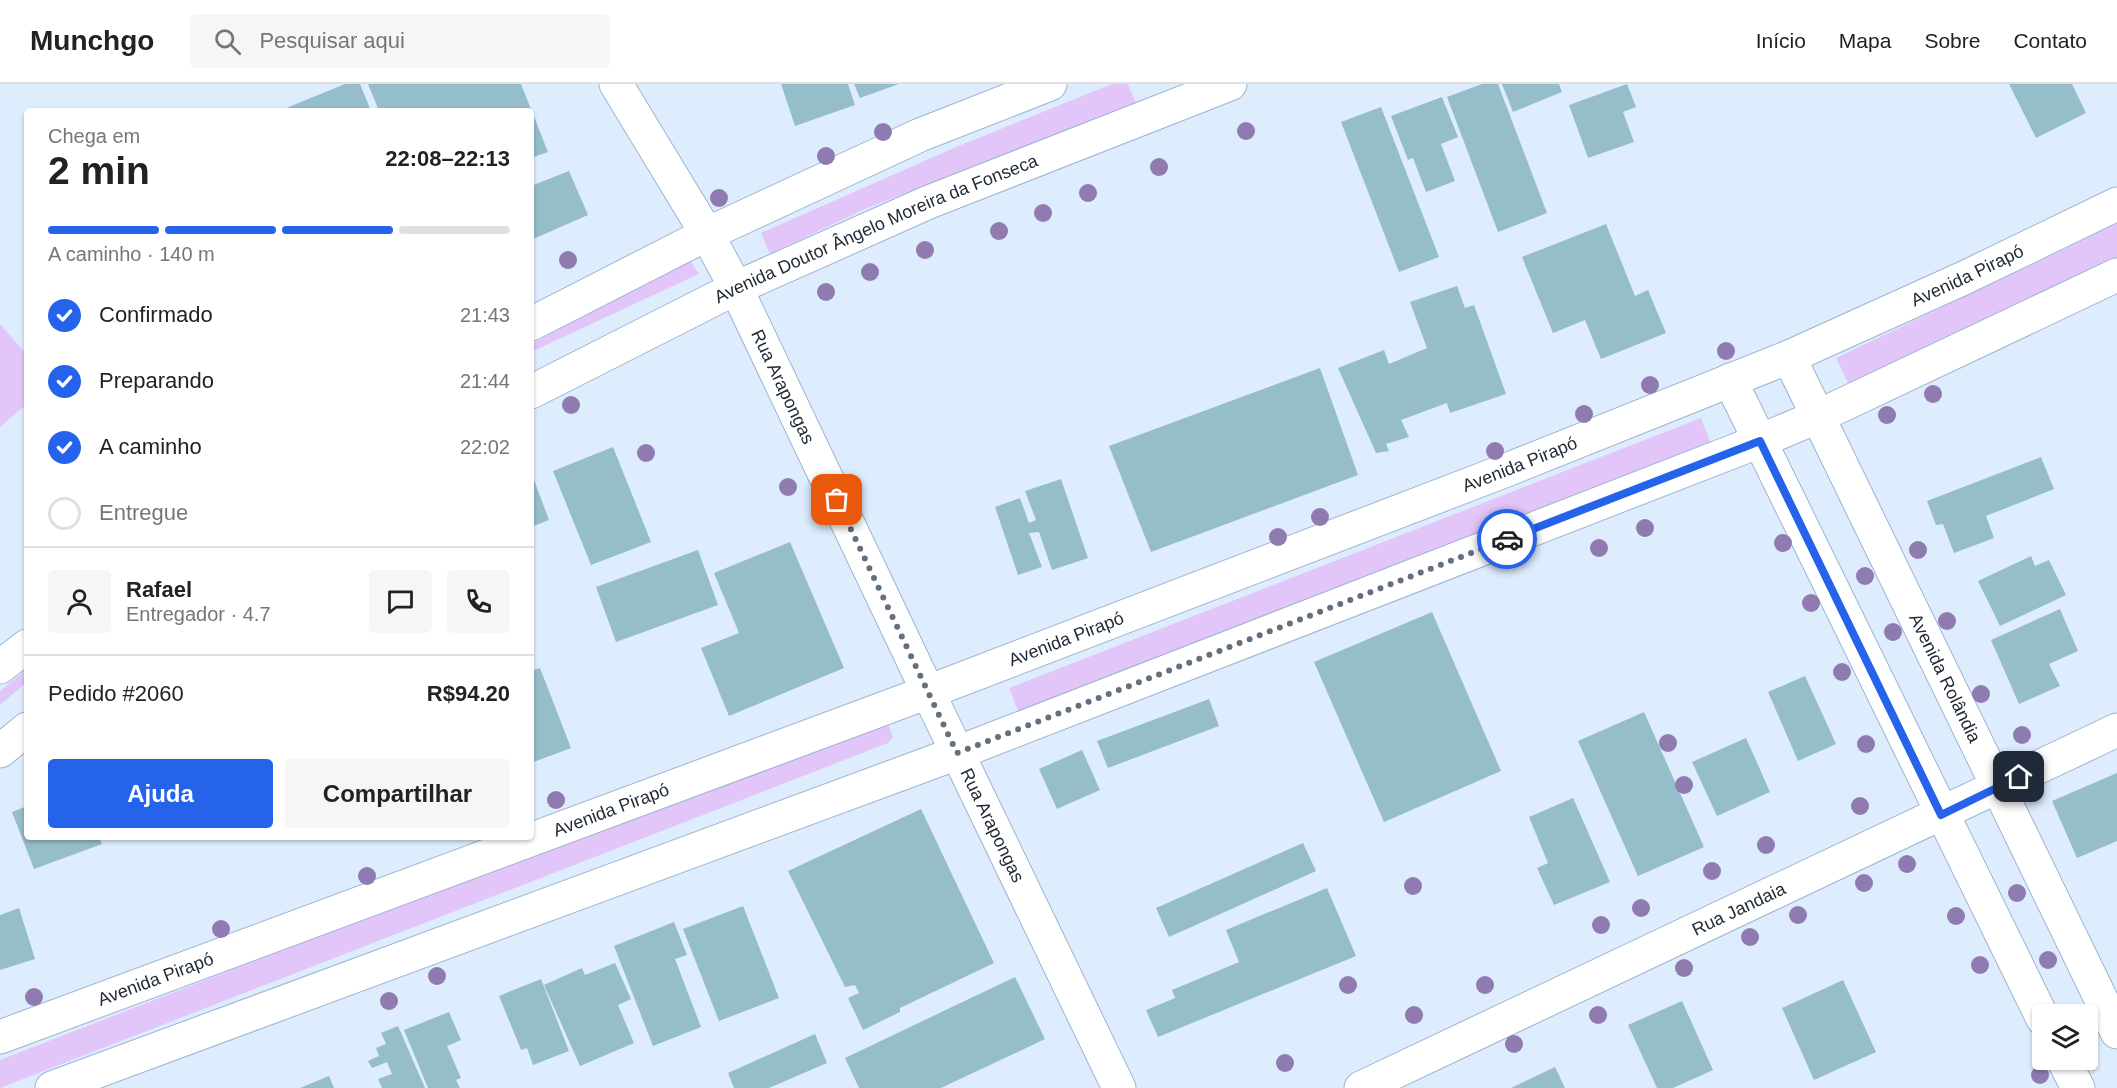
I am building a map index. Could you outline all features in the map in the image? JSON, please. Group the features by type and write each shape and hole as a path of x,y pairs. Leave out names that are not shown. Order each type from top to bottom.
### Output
{"street":[{"name":"Rua Arapongas","path":"616,84 707,234 736,288 1119,1088"},
{"path":"534,322 707,234 920,135 1050,84"},
{"name":"Avenida Doutor Ângelo Moreira da Fonseca","path":"534,390 736,288 929,202 1178,94 1230,84"},
{"name":"Avenida Pirapó","path":"534,838 928,692 1504,471 1789,357 1966,277 2117,204"},
{"path":"52,1088 957,753 1760,441 1819,416 2117,275"},
{"name":"Avenida Rolândia","path":"1789,357 2000,787 2117,1032"},
{"path":"1730,380 2036,1004"},
{"path":"0,667 24,648"},
{"name":"Rua Jandaia","path":"1361,1088 2117,730"},
{"path":"0,751 24,731"},
{"name":"Avenida Pirapó","path":"0,1037 530,840"},
{"path":"2069,1070 2078,1088"}],"shaded area":[{"path":"1112,84 1128,84 1136,103 865,209 770,254 761,233 956,147"},
{"path":"2117,224 2117,260 1850,387 1836,358"},
{"path":"690,260 699,274 534,351 534,342"},
{"path":"0,324 24,352 24,407 0,427"},
{"path":"1701,418 1711,444 1019,713 1009,688"},
{"path":"24,671 24,685 0,705 0,691"},
{"path":"882,721 889,726 893,737 888,743 0,1088 0,1060 575,836"}],"building":[{"path":"345,84 360,84 370,108 286,108"},
{"path":"368,84 521,84 531,108 378,108"},
{"path":"781,84 848,84 855,105 795,126"},
{"path":"854,84 899,84 860,98"},
{"path":"1482,84 1498,84 1547,213 1498,232 1447,97"},
{"path":"1502,84 1559,84 1562,92 1513,112"},
{"path":"1627,84 1636,107 1623,112 1634,142 1588,158 1569,105"},
{"path":"2009,84 2072,84 2086,113 2036,138"},
{"path":"1442,97 1458,137 1441,144 1455,181 1426,192 1413,158 1408,160 1391,116"},
{"path":"1381,107 1439,257 1399,272 1341,122"},
{"path":"534,117 548,152 534,157"},
{"path":"569,171 588,215 534,239 534,185"},
{"path":"1606,224 1635,296 1648,290 1666,333 1601,359 1585,320 1553,333 1522,257"},
{"path":"1457,286 1465,308 1474,305 1506,394 1450,413 1447,403 1401,420 1409,437 1386,444 1389,451 1376,453 1338,368 1384,350 1389,364 1427,348 1410,302"},
{"path":"1320,368 1358,475 1151,552 1109,446"},
{"path":"613,447 651,542 591,565 553,471"},
{"path":"2041,457 2054,489 1986,516 1994,538 1954,553 1943,524 1936,525 1927,501"},
{"path":"1061,479 1088,558 1052,570 1039,532 1029,533 1042,567 1018,575 995,507 1020,498 1029,523 1036,520 1025,491"},
{"path":"534,480 549,520 534,526"},
{"path":"790,542 844,668 729,716 701,648 739,633 714,573"},
{"path":"698,550 718,605 616,642 596,587"},
{"path":"2031,556 2035,566 2049,560 2066,595 2000,626 1978,581"},
{"path":"2060,609 2078,651 2049,664 2060,686 2019,704 1991,640"},
{"path":"1432,612 1501,771 1384,822 1314,662"},
{"path":"540,668 571,748 534,762 534,670"},
{"path":"1805,676 1836,744 1798,761 1768,692"},
{"path":"1209,699 1219,726 1108,768 1097,741"},
{"path":"1644,712 1704,847 1638,876 1578,741"},
{"path":"1746,738 1770,792 1717,816 1692,762"},
{"path":"1082,750 1100,790 1057,809 1039,769"},
{"path":"2117,773 2117,841 2077,858 2052,801"},
{"path":"1573,798 1610,882 1554,905 1537,868 1548,863 1529,817"},
{"path":"24,807 24,840 100,840 102,844 34,869 12,812"},
{"path":"921,809 994,963 900,1008 900,1012 863,1030 848,998 859,993 855,985 845,987 788,871"},
{"path":"1303,843 1316,871 1169,937 1156,908"},
{"path":"1327,888 1356,956 1158,1037 1146,1010 1175,998 1172,990 1239,962 1226,930"},
{"path":"743,906 779,998 719,1021 683,929"},
{"path":"19,908 35,959 0,970 0,915"},
{"path":"674,922 687,955 675,959 701,1027 653,1046 614,946"},
{"path":"615,963 631,999 618,1005 634,1043 580,1066 544,985 582,968 585,975"},
{"path":"1015,977 1045,1039 941,1088 859,1088 845,1058"},
{"path":"541,979 569,1051 533,1065 527,1048 521,1050 499,996"},
{"path":"1843,980 1876,1052 1814,1080 1782,1008"},
{"path":"1682,1001 1713,1070 1673,1088 1657,1088 1628,1025"},
{"path":"449,1012 461,1040 447,1046 461,1078 456,1080 460,1088 428,1088 404,1030"},
{"path":"398,1026 425,1088 382,1088 378,1079 392,1074 387,1062 372,1068 368,1061 379,1056 376,1048 386,1044 381,1033"},
{"path":"815,1034 827,1063 769,1088 734,1088 728,1073"},
{"path":"1555,1067 1565,1088 1511,1088"},
{"path":"329,1076 334,1088 300,1088"}],"way so far":[{"path":"837,500 957,753 1507,539"}],"route":[{"path":"1507,539 1760,441 1941,815 2019,777"}]}
